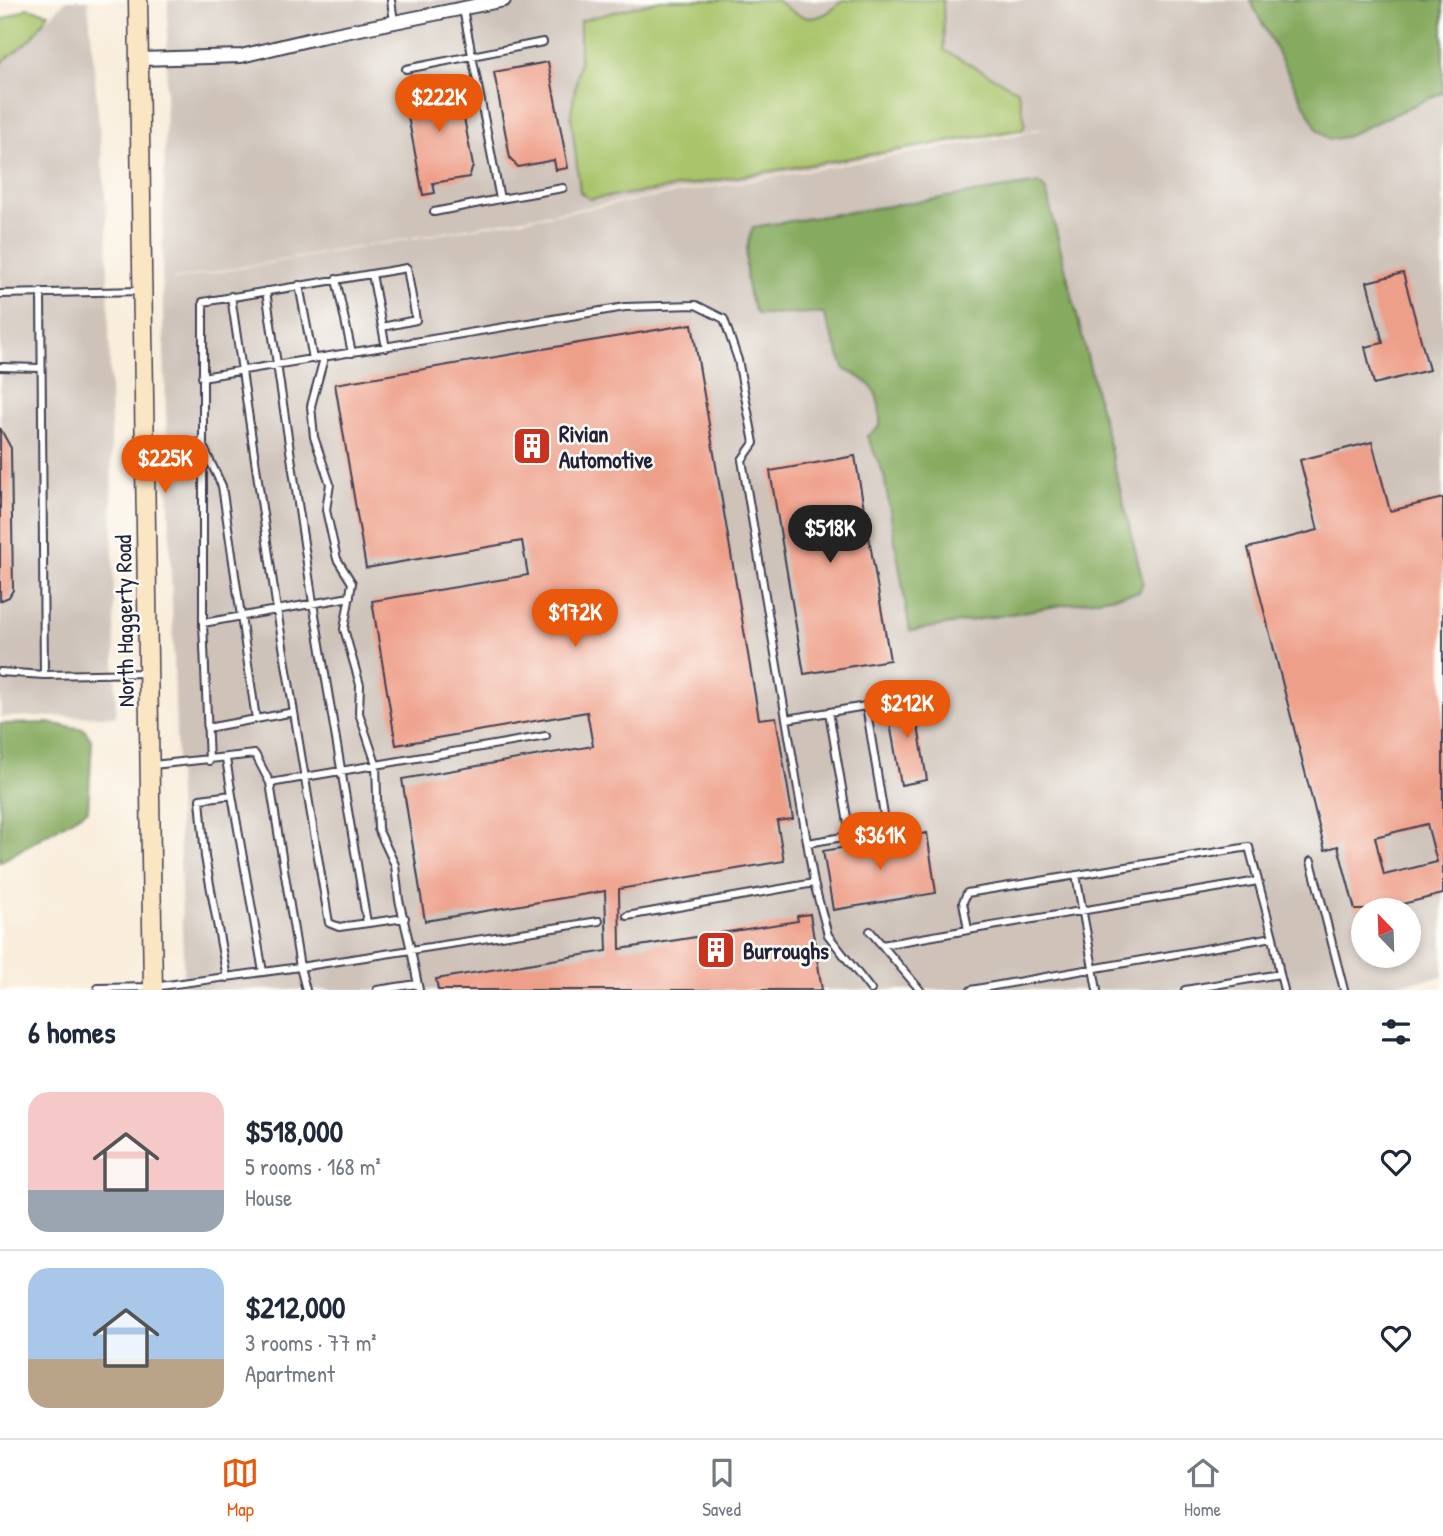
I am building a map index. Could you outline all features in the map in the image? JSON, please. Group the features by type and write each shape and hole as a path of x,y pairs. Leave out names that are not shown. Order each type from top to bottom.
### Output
{"street":[{"name":"North Haggerty Road","path":"138,0 153,989"},
{"path":"140,59 241,56 504,0"}],"lane":[{"path":"391,0 394,22"},
{"path":"463,9 500,199"},
{"path":"406,69 543,42"},
{"path":"434,212 563,188"},
{"path":"209,761 203,623 203,302 407,268 416,320 382,327"},
{"path":"372,274 386,348"},
{"path":"336,279 352,353"},
{"path":"299,285 313,359"},
{"path":"0,294 143,291"},
{"path":"266,291 313,603 367,923"},
{"path":"41,292 44,675"},
{"path":"230,296 277,610 330,923 340,927 405,918"},
{"path":"202,377 625,307 696,305 724,319 738,360 754,443 743,460 814,883 828,935 871,990"},
{"path":"324,358 310,407 314,437 330,484 326,510 337,559 352,583 344,629 360,685 359,713 376,764 378,829 395,865 399,900 418,987 377,990"},
{"path":"0,367 41,368"},
{"path":"145,450 201,442"},
{"path":"201,442 222,486 257,719"},
{"path":"203,623 350,597"},
{"path":"0,672 44,675 149,673"},
{"path":"787,719 866,706 885,821 877,831 808,843"},
{"path":"207,728 294,712"},
{"path":"829,712 850,835"},
{"path":"270,783 546,736"},
{"path":"150,765 209,761 255,754 270,783 306,990"},
{"path":"226,759 263,972"},
{"path":"228,978 205,857 200,799 232,795"},
{"path":"968,930 963,902 967,893 1249,847 1284,990"},
{"path":"1311,861 1344,990"},
{"path":"1076,875 1097,990"},
{"path":"882,946 1258,881"},
{"path":"627,916 814,883"},
{"path":"98,988 153,989 599,921"},
{"path":"870,931 920,990"},
{"path":"971,990 1273,937"},
{"path":"1185,990 1280,974"}],"shaded area":[{"path":"67,0 88,0 107,215 116,716 0,717 0,65"},
{"path":"168,0 1443,0 1443,977 1360,990 184,990 162,281","holes":["1050,127 1022,134 173,280"]}],"green space":[{"path":"660,0 777,0 794,13 810,18 826,14 843,0 943,0 944,50 1018,91 1025,121 1023,129 652,191 589,199 580,192 571,114 580,59 580,21"},
{"path":"1250,0 1443,0 1443,92 1344,137 1329,140 1317,129"},
{"path":"27,8 49,13 32,38 0,64 0,21"},
{"path":"1039,183 1046,190 1143,582 1139,592 910,631 884,475 867,436 880,426 877,398 870,385 845,370 823,313 757,314 747,283 747,247 753,227"},
{"path":"47,723 84,729 92,741 88,810 0,862 0,724"}],"building":[{"path":"548,62 568,168 556,170 554,160 518,167 510,158 494,72"},
{"path":"457,80 473,166 469,177 433,183 435,193 423,195 403,90"},
{"path":"1403,273 1429,370 1374,384 1365,347 1383,343 1367,282"},
{"path":"692,324 759,719 776,717 793,819 777,821 784,861 619,889 620,949 798,921 797,916 810,914 822,990 438,990 436,979 607,951 605,891 425,921 402,779 593,746 587,712 396,745 372,601 528,575 522,541 366,568 335,384"},
{"path":"0,428 11,448 13,590 9,597 0,601"},
{"path":"1372,442 1390,511 1443,498 1443,894 1421,899 1352,898 1338,846 1325,850 1248,548 1318,530 1300,460","holes":["1427,824 1437,862 1384,875 1375,837"]},
{"path":"855,456 890,660 804,674 770,471"},
{"path":"913,696 927,780 901,785 886,701"},
{"path":"927,833 936,893 833,910 823,851"}],"place":[{"name":"Rivian Automotive","path":"532,446"},
{"name":"Burroughs","path":"716,950"}]}
